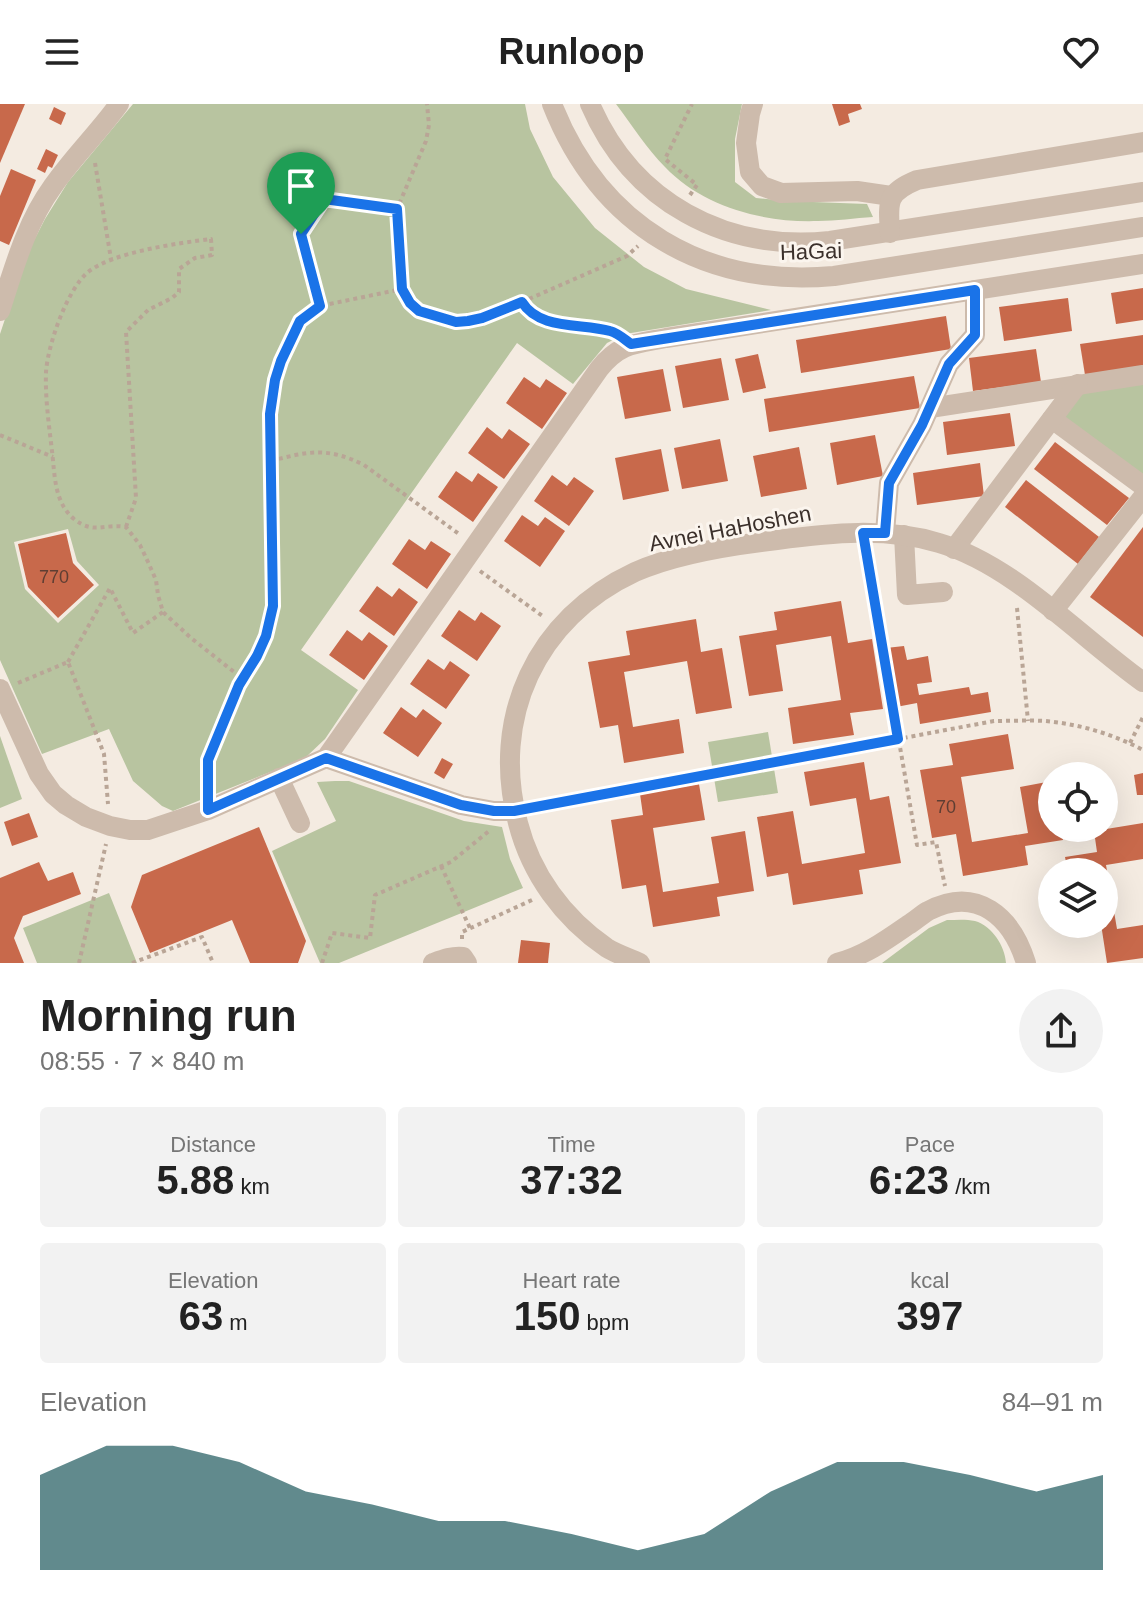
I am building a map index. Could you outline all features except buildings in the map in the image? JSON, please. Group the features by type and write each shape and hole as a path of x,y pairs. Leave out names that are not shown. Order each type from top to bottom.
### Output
{"street":[{"path":"0,311 4,284 36,213 53,186 119,104"},
{"name":"HaGai","path":"552,104 563,131 592,178 629,216 680,251 705,262 753,275 808,278 878,270 1143,227"},
{"name":"HaGai","path":"590,104 619,156 652,189 718,229 759,240 807,244 1143,192"},
{"path":"753,104 746,143 750,172 762,186 781,193 857,191 891,196"},
{"path":"890,233 888,205 891,196 901,186 917,180 1143,142"},
{"path":"0,690 39,774 53,794 86,817 110,826 148,830 208,810 326,758 599,369 618,350 631,344 1143,264"},
{"path":"943,592 907,595 889,483 922,425 949,364 975,335 975,290"},
{"path":"930,408 1143,375"},
{"path":"954,549 1078,384"},
{"path":"1052,419 1143,486"},
{"path":"1053,611 1143,497"},
{"name":"Avnei HaHoshen","path":"640,963 610,950 557,904 522,841 508,772 514,713 538,656 559,628 603,589 637,571 672,559 763,541 827,533 895,534 941,543 977,559 1015,583 1141,677"},
{"path":"326,758 461,805 514,811"},
{"path":"279,778 300,823"},
{"path":"837,963 878,947 927,911 959,902 977,904 1006,922 1026,963"},
{"path":"433,963 448,957 465,960"}],"path":[{"path":"427,104 429,125 426,141 397,209 402,289 419,311 456,322 482,318 627,256 652,233"},
{"path":"681,209 697,185 665,159 692,104"},
{"path":"87,144 96,165 111,259"},
{"path":"320,306 301,234 324,199 397,209"},
{"path":"126,527 136,498 126,332 148,310 179,292 179,269 195,258 212,255 211,239 111,259 87,274 70,294 57,325 46,370 47,407 61,505 90,528 126,527 140,545 156,580 163,612 243,679"},
{"path":"208,810 208,760 243,679 266,636 273,606 270,414 275,380 300,321 320,306 402,289"},
{"path":"522,302 538,319 611,331 631,344"},
{"path":"0,435 53,457"},
{"path":"271,461 309,452 327,452 346,456 364,465 559,628"},
{"path":"863,533 917,845 936,842 949,904"},
{"path":"1015,583 1028,721"},
{"path":"0,690 68,662 110,588 133,633 163,612"},
{"path":"68,662 104,754 110,826 79,963"},
{"path":"1130,743 1143,717"},
{"path":"322,963 332,933 370,938 375,895 451,862 514,811 994,721 1046,721 1092,729 1143,750"},
{"path":"441,866 470,928"},
{"path":"465,960 462,932 550,892"},
{"path":"132,963 202,937 213,963"}],"green space":[{"path":"133,104 525,104 530,129 553,177 595,228 644,267 686,289 771,310 625,334 607,343 573,384 517,343 301,650 358,690 325,739 305,758 173,811 162,806 133,781 109,729 42,754 0,660 0,334 26,256 68,182","holes":["68,529 77,561 99,585 58,623 25,589 14,542"]},
{"path":"616,104 742,104 735,139 735,182 756,198 867,204 873,217 797,221 756,215 716,202 697,193 665,167"},
{"path":"1143,381 1143,477 1063,417 1083,392"},
{"path":"768,732 778,793 718,802 708,742"},
{"path":"0,736 22,799 0,808"},
{"path":"349,781 464,821 502,827 510,859 523,888 339,963 320,963 272,851 336,821 317,782"},
{"path":"109,893 137,963 37,963 23,928"},
{"path":"947,920 975,921 987,927 1000,944 1006,963 882,963 929,928"}],"route":[{"path":"324,199 397,209 402,289 419,311 456,322 468,321 522,302 538,319 611,331 631,344 975,290 975,335 949,364 922,425 889,483 885,533 863,533 898,739 514,811 461,805 326,758 208,810 208,760 239,685 266,636 273,606 270,414 275,380 300,321 320,306 301,234 324,199"}]}
